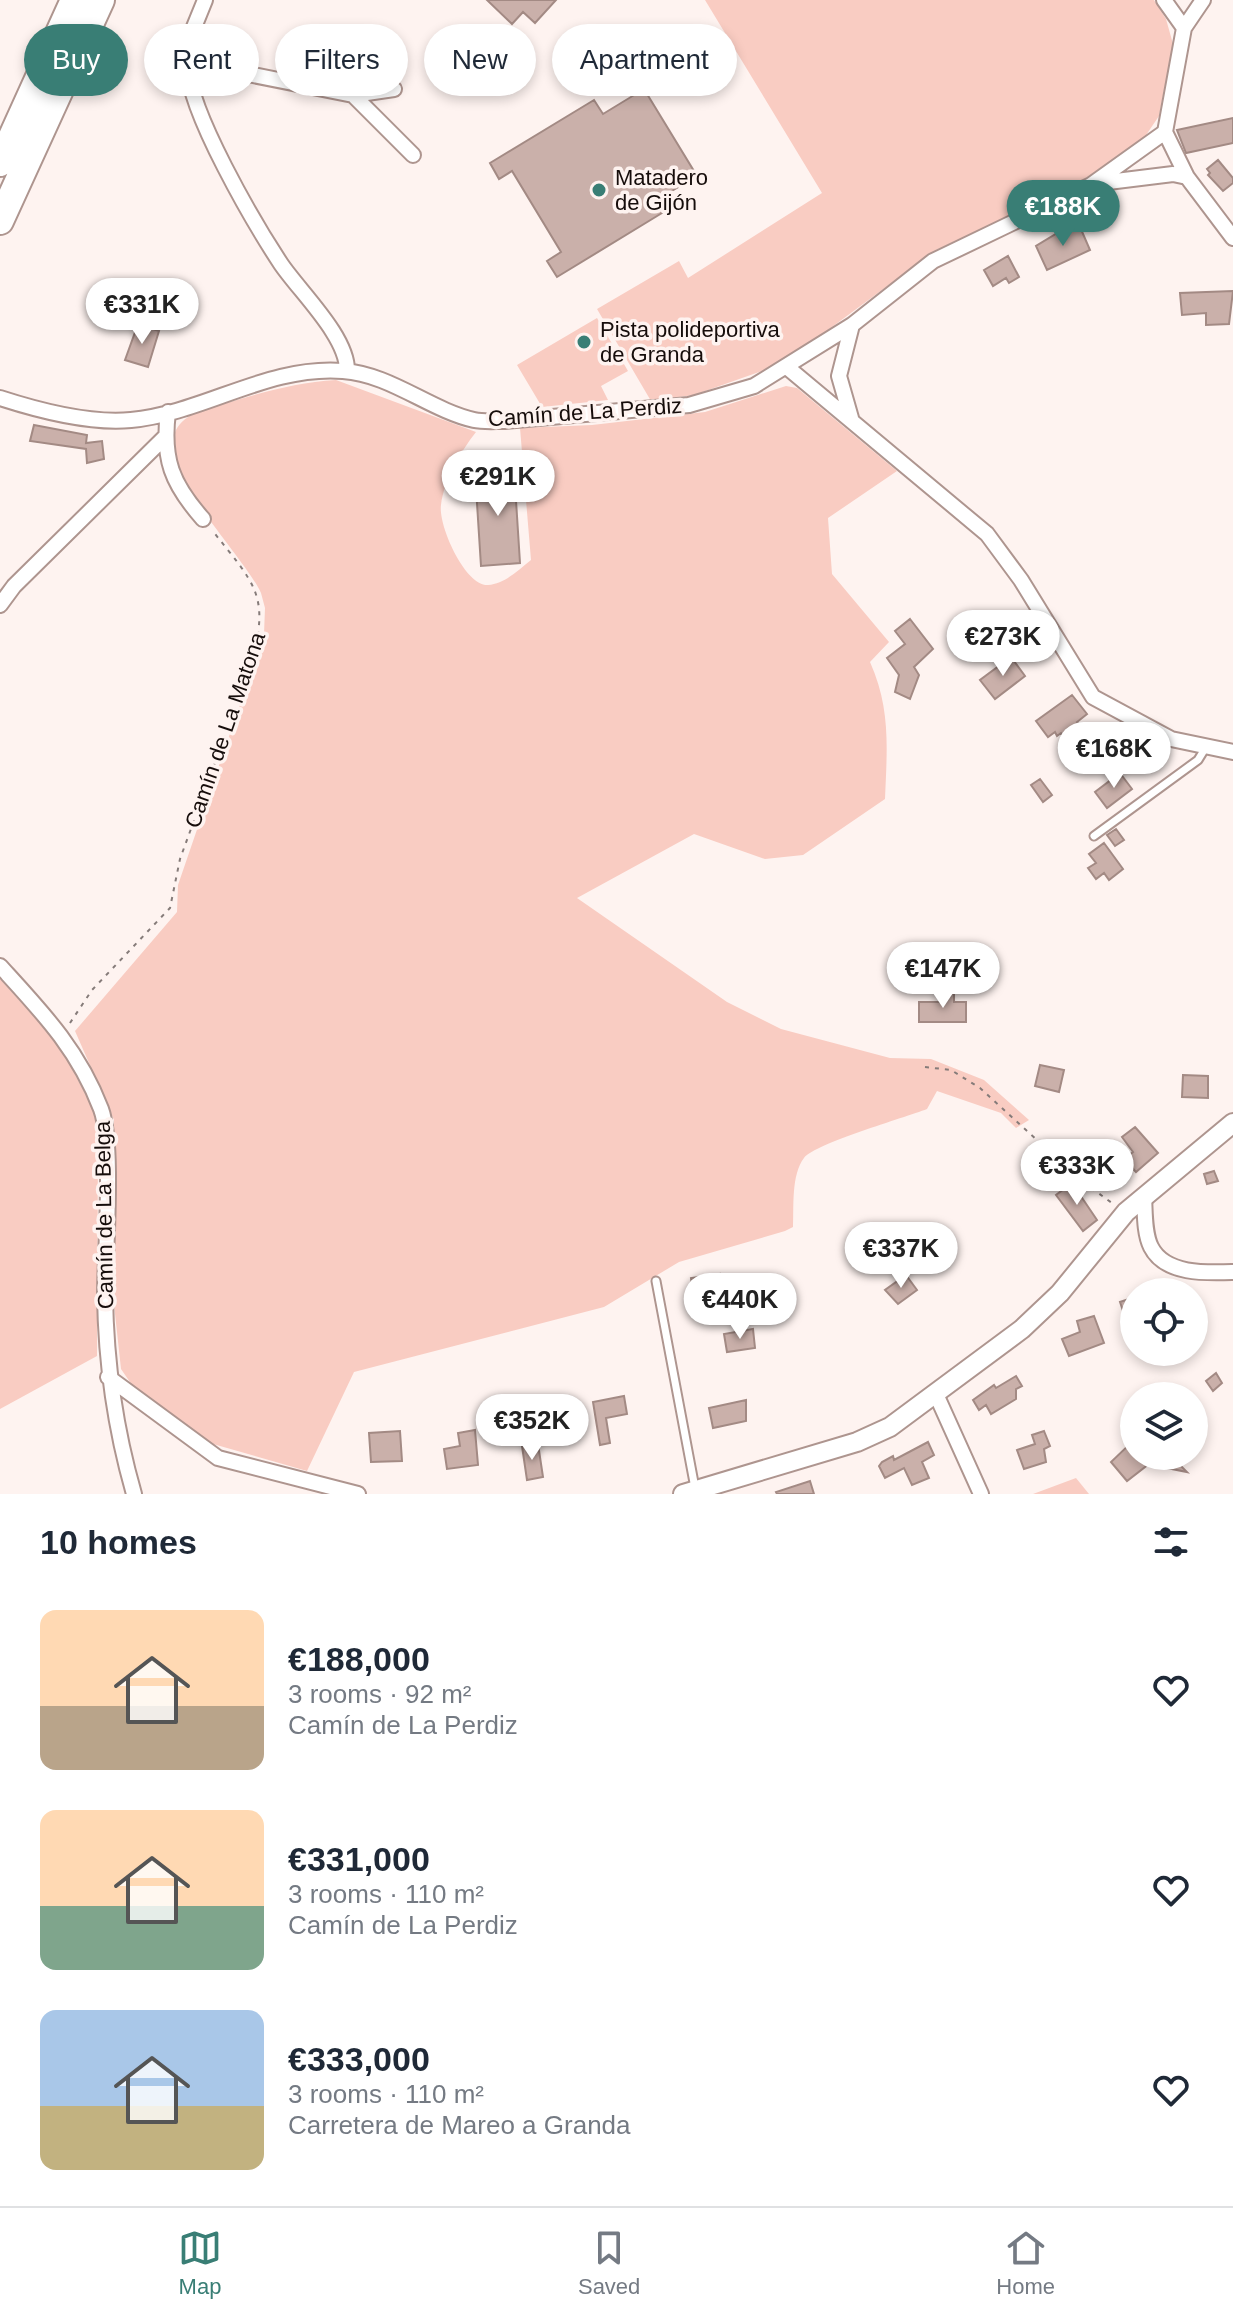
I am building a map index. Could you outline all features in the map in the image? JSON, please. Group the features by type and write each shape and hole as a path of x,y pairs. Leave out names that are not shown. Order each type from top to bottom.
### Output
{"highway":[{"path":"0,163 74,0"},
{"path":"0,221 101,0"}],"street":[{"path":"195,24 205,0"},
{"path":"1164,0 1184,28"},
{"path":"1203,0 1184,28 1165,132 1187,177 1233,238"},
{"path":"193,96 256,223 281,264 337,338 347,371"},
{"path":"354,96 413,155"},
{"name":"Camín de La Perdiz","path":"0,398 105,421 168,412 239,387 296,374 347,371 474,420 505,421 689,405 754,386 788,368 852,325 933,261 1091,185 1165,132"},
{"path":"1091,185 1173,174 1187,177"},
{"path":"852,325 842,353 839,376 848,413 856,425"},
{"path":"788,368 987,534 1021,580 1093,697 1171,739 1233,752"},
{"path":"168,412 165,437 168,462 185,498 203,519"},
{"path":"0,605 14,586 165,437"},
{"name":"Camín de La Belga","path":"0,966 74,1051 105,1122 108,1377 117,1435 134,1494"},
{"path":"689,1492 857,1442 890,1427 1022,1329 1060,1293 1126,1212 1233,1123"},
{"path":"1144,1196 1148,1238 1158,1256 1170,1265 1193,1272 1233,1272"},
{"path":"108,1377 218,1458 358,1494"},
{"path":"935,1392 981,1494"}],"lane":[{"path":"1094,836 1198,760 1206,747"},
{"path":"656,1281 689,1492"}],"path":[{"name":"Camín de La Matona","path":"62,1034 92,990 170,908 180,859 260,632 262,612 257,592 203,519"},
{"path":"925,1067 951,1070 980,1088 1083,1182 1126,1212"}],"shaded area":[{"path":"705,0 1154,0 1166,19 1173,44 1159,116 1142,141 1074,186 936,250 782,364 694,395 651,401 597,309 679,261 688,278 822,193 737,53 737,24 720,24"},
{"name":"Pista polideportiva de Granda","path":"597,318 628,371 601,386 608,400 542,407 517,365"},
{"path":"336,380 476,432 449,476 441,514 448,539 462,565 479,583 488,585 506,579 531,560 520,428 592,425 705,412 786,386 797,388 897,471 828,518 832,574 889,642 870,662 885,713 885,799 803,855 765,859 694,834 577,898 727,1002 781,1029 890,1058 931,1059 984,1080 1029,1120 1016,1128 1001,1113 937,1091 927,1109 842,1138 804,1158 795,1182 793,1227 785,1231 679,1262 604,1307 354,1372 307,1471 206,1442 134,1388 121,1369 112,1286 114,1120 75,1031 177,912 178,885 264,634 265,608 261,593 189,489 178,467 173,447 176,430 190,416 210,408 279,389"},
{"path":"0,979 60,1045 94,1111 98,1143 97,1356 0,1409"},
{"path":"1076,1478 1089,1494 1033,1494"}],"building":[{"path":"487,0 556,0 535,23 523,12 512,24"},
{"name":"Matadero de Gijón","path":"633,96 648,96 697,176 655,201 662,213 557,277 547,261 561,252 512,171 499,179 490,163 594,100 603,114"},
{"path":"1233,118 1233,143 1186,153 1177,130"},
{"path":"1218,160 1233,178 1233,183 1223,191 1208,175 1207,169"},
{"path":"1080,227 1090,250 1047,270 1036,246 1064,229 1066,234"},
{"path":"1008,256 1019,277 1009,283 1006,278 993,286 984,270"},
{"path":"1233,291 1229,324 1206,325 1206,313 1182,315 1180,293"},
{"path":"138,324 159,331 148,367 125,360"},
{"path":"34,425 87,435 86,443 102,441 104,459 87,463 86,449 30,441"},
{"path":"514,469 520,563 481,566 475,472"},
{"path":"910,619 933,649 914,667 919,675 910,699 895,692 899,675 887,658 905,644 895,631"},
{"path":"1011,657 1025,676 995,699 980,680"},
{"path":"1072,695 1087,714 1077,722 1096,743 1081,756 1061,733 1057,736 1055,732 1048,737 1036,721"},
{"path":"1120,773 1132,789 1107,808 1095,792"},
{"path":"1040,779 1052,795 1043,802 1031,785"},
{"path":"1116,829 1124,840 1115,846 1107,835"},
{"path":"1104,843 1123,869 1109,880 1104,873 1096,879 1088,868 1096,863 1089,854"},
{"path":"940,993 954,993 954,1002 966,1002 966,1022 919,1022 919,1002 940,1002"},
{"path":"1040,1065 1064,1070 1059,1092 1035,1086"},
{"path":"1183,1075 1208,1076 1208,1098 1182,1097"},
{"path":"1135,1127 1158,1153 1136,1172 1124,1159 1133,1152 1122,1137"},
{"path":"1214,1171 1218,1181 1207,1184 1204,1174"},
{"path":"1072,1183 1097,1220 1083,1231 1056,1195"},
{"path":"720,1274 722,1291 693,1295 691,1278"},
{"path":"906,1275 917,1290 898,1304 885,1290"},
{"path":"1094,1316 1104,1343 1069,1356 1062,1339 1080,1332 1077,1321"},
{"path":"753,1329 755,1348 727,1352 724,1334"},
{"path":"1216,1373 1222,1383 1213,1391 1206,1381"},
{"path":"1016,1376 1022,1386 1016,1389 1016,1399 991,1414 986,1405 979,1410 973,1400 994,1385 996,1388"},
{"path":"624,1396 627,1414 606,1418 610,1443 600,1445 593,1402"},
{"path":"746,1400 746,1421 713,1428 709,1408"},
{"path":"475,1430 478,1465 447,1469 444,1449 460,1446 458,1433"},
{"path":"400,1431 402,1461 371,1462 369,1433"},
{"path":"1044,1431 1050,1446 1044,1449 1046,1462 1024,1469 1017,1450 1035,1444 1032,1435"},
{"path":"928,1442 934,1455 922,1462 929,1478 912,1485 904,1468 885,1478 879,1466 882,1462 893,1456 894,1460"},
{"path":"538,1444 543,1477 527,1480 522,1446"},
{"path":"1120,1453 1120,1470 1141,1470 1127,1481 1111,1462"},
{"path":"810,1481 814,1494 776,1492"}],"place":[{"name":"Matadero de Gijón","path":"599,190"},
{"name":"Pista polideportiva de Granda","path":"584,342"}]}
